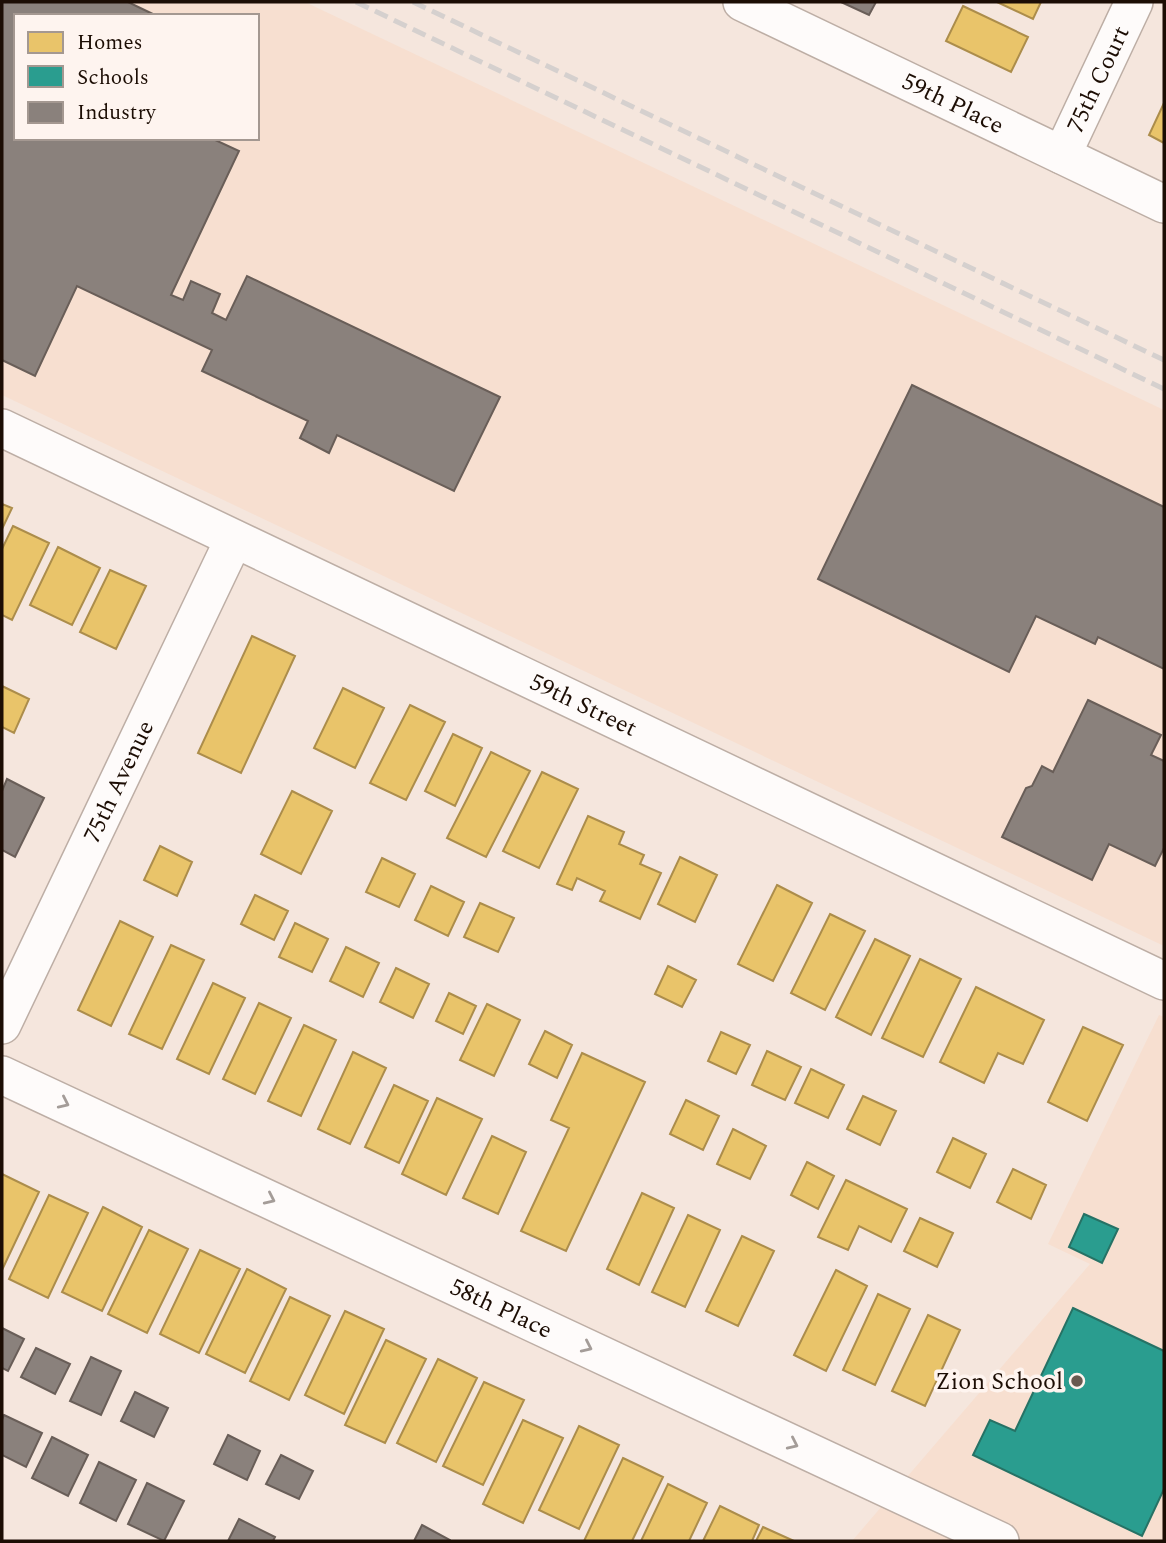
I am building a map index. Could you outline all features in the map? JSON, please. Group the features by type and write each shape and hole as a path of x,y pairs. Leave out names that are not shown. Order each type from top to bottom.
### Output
{"street":[{"name":"59th Place","path":"742,2 1164,204"},
{"name":"75th Court","path":"1062,155 1134,2"},
{"name":"59th Street","path":"2,428 1164,981"},
{"name":"75th Avenue","path":"2,1024 234,539"},
{"name":"58th Place","path":"2,1074 1000,1541"}],"shaded area":[{"path":"2,2 305,2 1164,410 1164,946 2,395"},
{"name":"Zion School","path":"1159,1015 1164,1017 1164,1541 852,1541 1090,1264 1048,1244"}],"building: Homes":[{"path":"997,2 1041,2 1033,19"},
{"path":"963,6 1028,37 1011,72 946,41"},
{"path":"1164,103 1164,143 1149,135"},
{"path":"2,504 12,508 2,529"},
{"path":"13,526 49,543 12,620 2,615 2,549"},
{"path":"58,547 100,568 72,625 30,605"},
{"path":"110,570 146,586 116,649 80,632"},
{"path":"252,636 295,656 241,773 198,753"},
{"path":"2,686 29,699 14,733 2,727"},
{"path":"343,688 384,708 355,768 314,748"},
{"path":"410,705 445,722 406,800 370,783"},
{"path":"453,734 482,748 455,806 425,791"},
{"path":"491,752 530,771 486,857 447,838"},
{"path":"542,772 578,789 539,868 503,851"},
{"path":"292,791 332,811 301,874 261,854"},
{"path":"588,816 624,832 619,844 644,855 640,864 661,873 640,919 600,901 605,891 577,878 572,890 557,884"},
{"path":"160,846 192,862 177,896 144,880"},
{"path":"680,857 717,875 695,922 658,904"},
{"path":"382,858 415,874 399,907 366,892"},
{"path":"777,885 812,903 773,981 738,964"},
{"path":"431,886 464,902 448,936 415,920"},
{"path":"255,895 288,911 274,940 241,924"},
{"path":"480,903 514,918 498,952 464,937"},
{"path":"830,914 865,931 825,1010 791,993"},
{"path":"120,921 153,937 111,1026 78,1010"},
{"path":"295,923 328,939 312,972 279,957"},
{"path":"875,939 910,956 871,1035 836,1017"},
{"path":"171,945 204,960 162,1049 129,1034"},
{"path":"346,947 379,963 363,997 330,981"},
{"path":"920,959 961,979 923,1057 882,1038"},
{"path":"668,966 696,980 682,1007 655,994"},
{"path":"396,968 429,984 413,1018 380,1002"},
{"path":"213,983 245,998 209,1074 177,1059"},
{"path":"976,987 1044,1020 1023,1064 998,1053 984,1083 940,1062"},
{"path":"449,993 476,1006 463,1034 436,1021"},
{"path":"259,1003 291,1018 255,1094 223,1079"},
{"path":"487,1004 520,1020 494,1076 460,1060"},
{"path":"304,1025 336,1040 301,1116 268,1101"},
{"path":"1083,1027 1123,1045 1087,1121 1048,1102"},
{"path":"545,1031 572,1045 557,1078 529,1064"},
{"path":"721,1032 750,1045 736,1074 708,1061"},
{"path":"767,1051 801,1067 785,1100 752,1085"},
{"path":"353,1052 386,1068 350,1144 318,1129"},
{"path":"582,1053 645,1082 566,1251 521,1231 569,1128 551,1120"},
{"path":"811,1069 844,1085 828,1118 795,1103"},
{"path":"394,1085 428,1101 399,1163 365,1147"},
{"path":"863,1096 896,1111 880,1145 847,1129"},
{"path":"437,1098 482,1119 446,1195 402,1174"},
{"path":"686,1100 719,1116 703,1150 670,1134"},
{"path":"733,1129 766,1146 750,1179 717,1164"},
{"path":"492,1136 526,1152 498,1214 463,1198"},
{"path":"953,1138 986,1154 970,1188 937,1172"},
{"path":"807,1162 834,1176 818,1209 791,1195"},
{"path":"1013,1169 1046,1185 1031,1219 997,1202"},
{"path":"2,1174 39,1192 2,1270"},
{"path":"846,1180 907,1209 891,1242 859,1226 848,1250 818,1237"},
{"path":"642,1193 674,1208 639,1285 607,1269"},
{"path":"49,1195 88,1213 48,1298 9,1279"},
{"path":"103,1207 142,1227 102,1311 62,1292"},
{"path":"688,1215 720,1230 685,1307 652,1292"},
{"path":"920,1218 953,1233 937,1267 904,1251"},
{"path":"149,1230 188,1249 147,1333 108,1314"},
{"path":"742,1236 774,1251 738,1326 706,1311"},
{"path":"200,1250 240,1269 199,1353 160,1334"},
{"path":"247,1269 286,1289 245,1373 206,1354"},
{"path":"836,1270 867,1286 826,1371 794,1355"},
{"path":"878,1294 910,1309 875,1385 843,1370"},
{"path":"290,1297 330,1316 289,1400 250,1381"},
{"path":"345,1311 384,1329 344,1414 305,1395"},
{"path":"928,1315 960,1330 925,1406 892,1391"},
{"path":"386,1340 426,1359 385,1443 345,1425"},
{"path":"438,1359 477,1378 436,1462 397,1443"},
{"path":"484,1382 524,1400 483,1485 443,1466"},
{"path":"523,1420 563,1438 523,1523 483,1504"},
{"path":"579,1426 619,1445 579,1529 539,1510"},
{"path":"623,1458 663,1477 632,1541 584,1541"},
{"path":"668,1484 707,1503 689,1541 641,1541"},
{"path":"720,1506 759,1525 752,1541 703,1541"},
{"path":"763,1527 794,1541 756,1541"}],"building: Schools":[{"path":"1084,1214 1118,1229 1102,1263 1069,1247"},
{"path":"1073,1308 1164,1351 1164,1489 1142,1536 973,1455 990,1420 1015,1431"}],"building: Industry":[{"path":"2,2 128,2 153,14 14,14 14,140 215,140 239,151 171,295 183,300 191,281 220,294 212,313 226,320 247,276 500,397 454,491 337,435 329,453 300,438 308,421 202,371 212,350 77,286 35,376 2,360"},
{"path":"841,2 876,2 869,15"},
{"path":"912,385 1164,507 1164,669 1098,637 1095,644 1036,616 1009,672 818,579"},
{"path":"1088,700 1161,735 1151,755 1164,761 1164,848 1155,866 1109,844 1092,880 1002,837 1026,788 1032,786 1042,766 1053,772"},
{"path":"7,779 44,798 15,857 2,850 2,791"},
{"path":"2,1328 24,1339 8,1371 2,1368"},
{"path":"36,1348 70,1364 55,1394 21,1377"},
{"path":"91,1357 121,1371 101,1415 70,1401"},
{"path":"135,1392 168,1408 154,1437 121,1421"},
{"path":"4,1415 42,1433 26,1467 2,1455"},
{"path":"228,1435 260,1451 247,1480 214,1464"},
{"path":"52,1437 88,1455 68,1496 32,1478"},
{"path":"281,1455 313,1471 299,1499 266,1484"},
{"path":"99,1462 136,1480 116,1521 80,1503"},
{"path":"147,1483 184,1501 164,1541 128,1524"},
{"path":"239,1519 275,1537 273,1541 228,1541"},
{"path":"422,1525 450,1540 450,1541 414,1541"}],"railway":[{"path":"356,2 1164,389"},
{"path":"413,2 1164,360"}],"place":[{"name":"Zion School","path":"1077,1381"}]}
